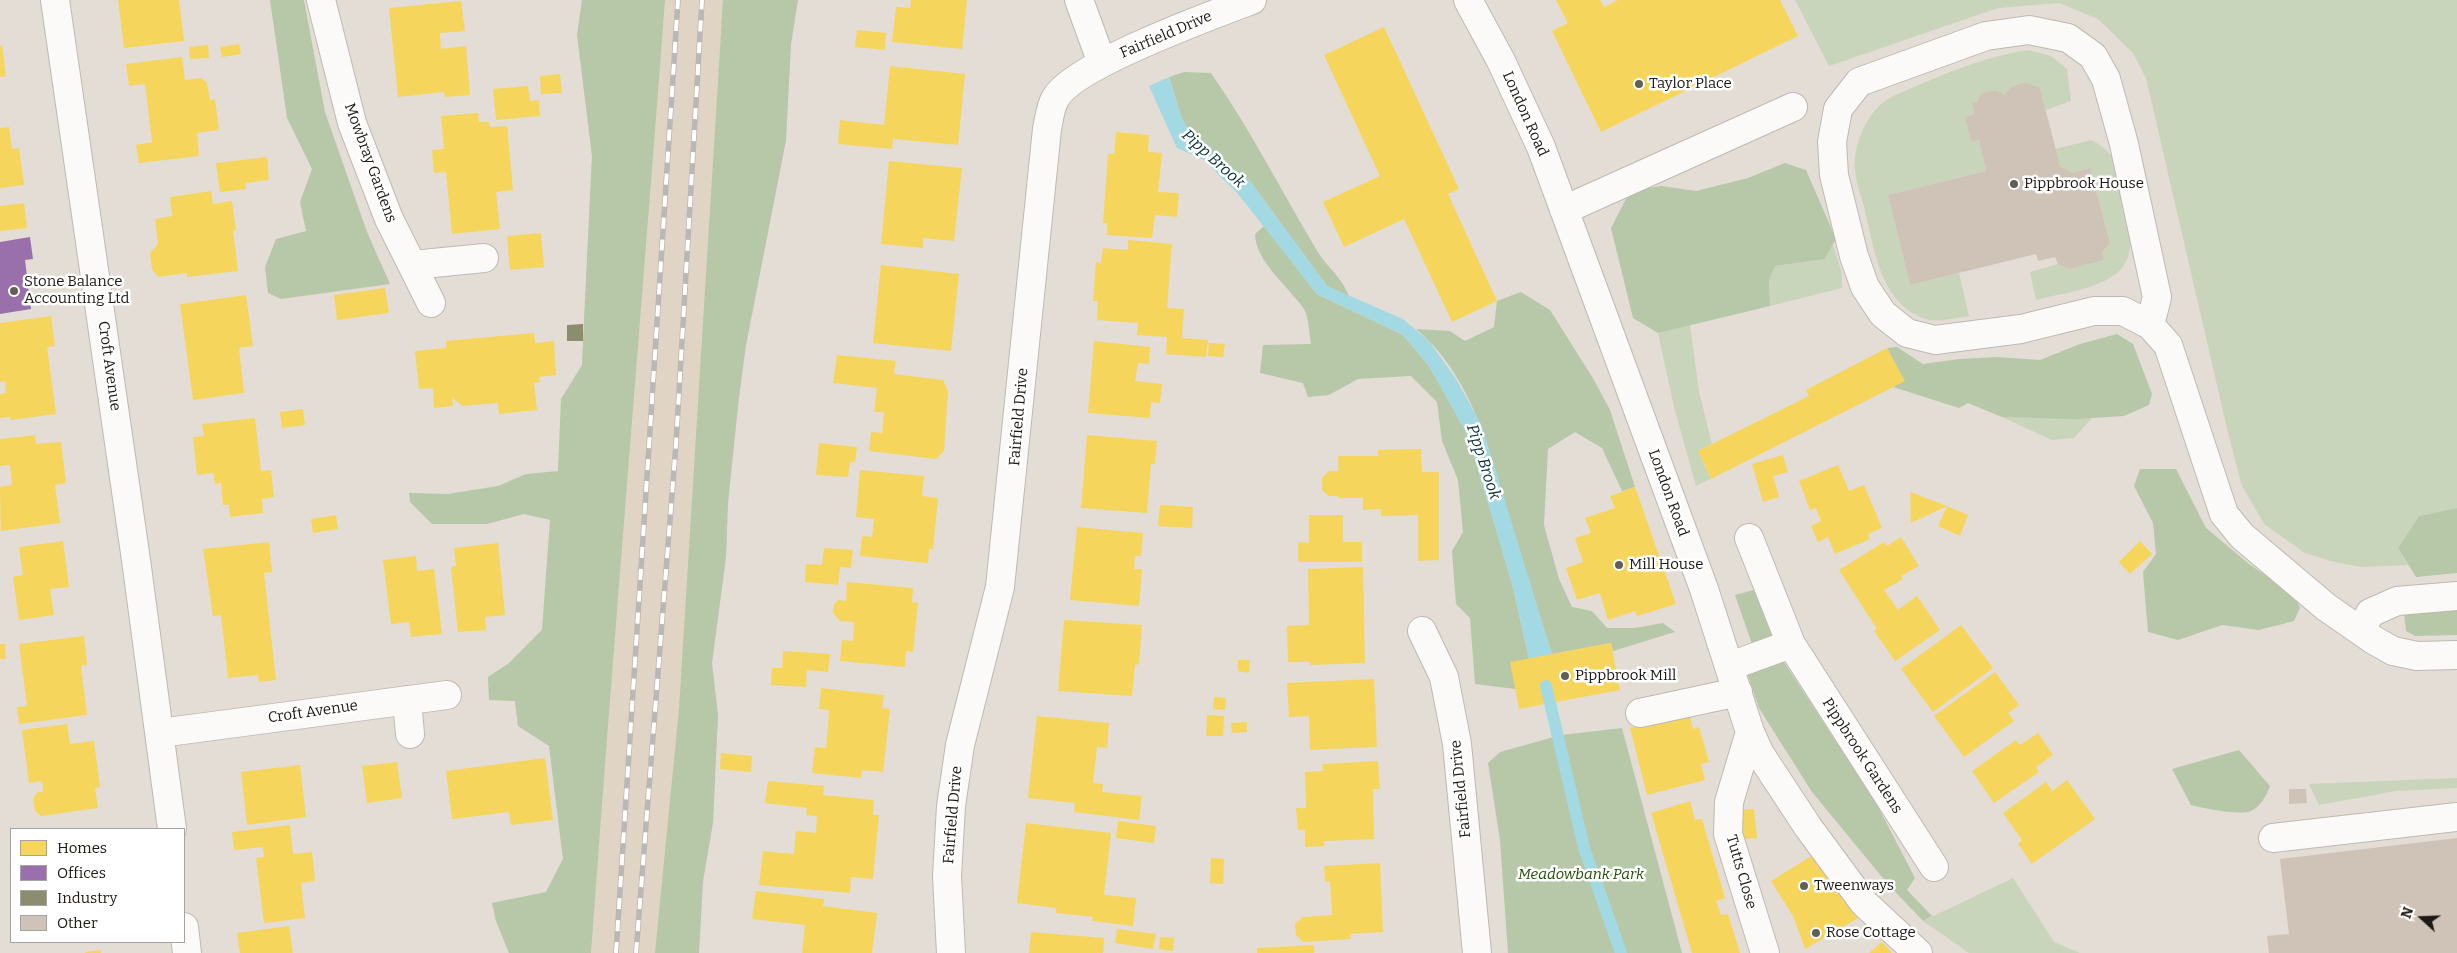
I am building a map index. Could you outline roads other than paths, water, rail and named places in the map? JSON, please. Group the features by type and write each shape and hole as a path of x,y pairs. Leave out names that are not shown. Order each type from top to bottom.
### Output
{"street":[{"name":"Croft Avenue","path":"55,0 160,733 172,828"},
{"name":"Mowbray Gardens","path":"321,0 352,123 389,219 431,303"},
{"path":"1079,0 1102,63"},
{"name":"Fairfield Drive","path":"951,953 947,876 951,806 960,745 1000,587 1046,129 1054,99 1068,83 1193,11 1252,0"},
{"name":"London Road","path":"1468,0 1501,61 1541,147 1704,589 1750,732 1765,763 1808,827 1864,903 1918,953"},
{"path":"2150,325 2157,297 2124,144 2106,79 2093,56 2068,38 2030,30 1986,36 1859,82 1838,109 1832,142 1834,175 1854,256 1865,286 1883,314 1907,333 1935,340 2021,329 2094,311 2123,311 2150,325 2168,345 2224,514 2242,536 2326,607 2393,651 2417,656 2457,656"},
{"path":"1564,210 1794,107"},
{"path":"413,265 484,258"},
{"name":"Pippbrook Gardens","path":"1750,538 1791,644 1934,868"},
{"path":"2361,631 2370,612 2397,600 2457,596"},
{"name":"Fairfield Drive","path":"1422,631 1444,677 1457,744 1478,953"},
{"path":"1730,666 1791,644"},
{"path":"1640,713 1738,692"},
{"name":"Croft Avenue","path":"160,733 447,695"},
{"path":"407,700 410,734"},
{"name":"Tutts Close","path":"1750,732 1729,802 1728,834 1765,953"},
{"path":"2273,838 2457,817"},
{"path":"185,936 187,953"}],"water":[{"path":"1169,77 1182,119 1196,142 1250,181 1327,286 1403,319 1429,341 1456,379 1482,426 1552,654 1529,659 1513,587 1468,436 1429,366 1403,335 1317,294 1238,194 1204,160 1177,148 1149,86"}],"waterway":[{"name":"Pipp Brook","path":"1546,686 1584,848 1621,953"}],"railway":[{"path":"616,953 678,0"},
{"path":"636,953 676,444 702,0"}],"place":[{"name":"Taylor Place","path":"1639,84"},
{"name":"Pippbrook House","path":"2014,184"},
{"name":"Stone Balance Accounting Ltd","path":"14,291"},
{"name":"Mill House","path":"1619,565"},
{"name":"Pippbrook Mill","path":"1565,676"},
{"name":"Tweenways","path":"1804,886"},
{"name":"Rose Cottage","path":"1816,933"}],"park label":[{"name":"Meadowbank Park","path":"1581,875"}]}
